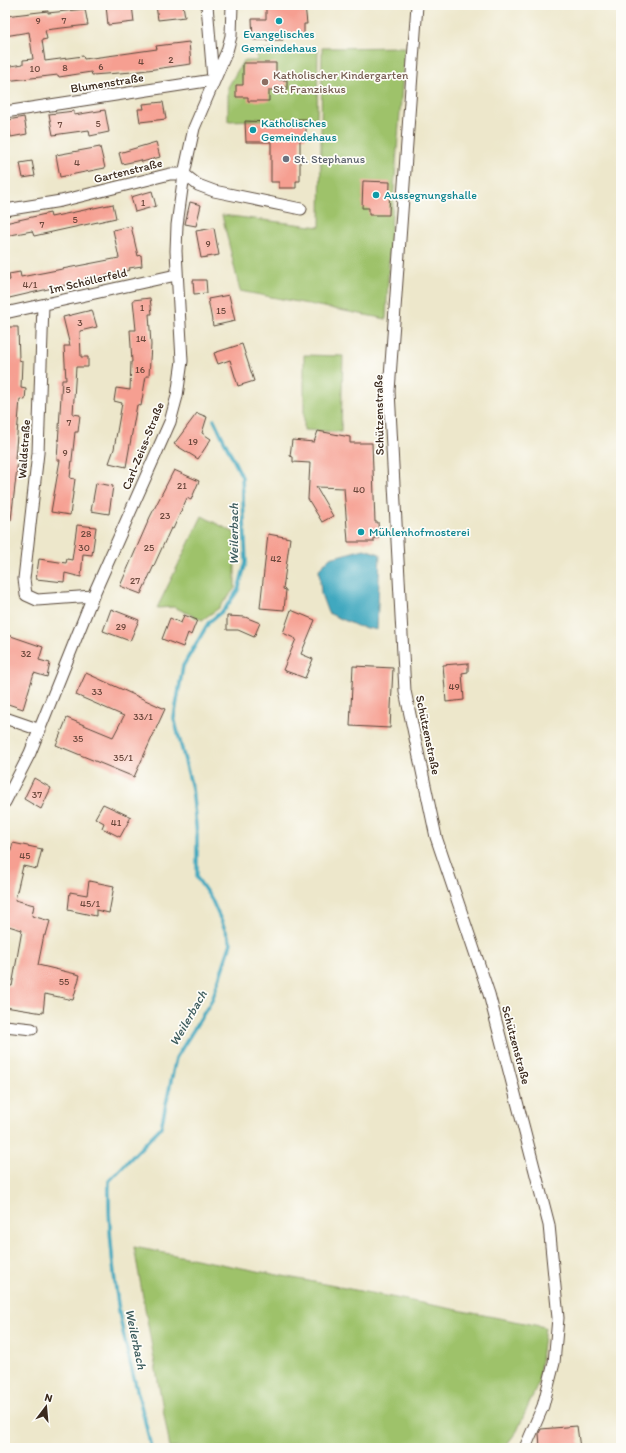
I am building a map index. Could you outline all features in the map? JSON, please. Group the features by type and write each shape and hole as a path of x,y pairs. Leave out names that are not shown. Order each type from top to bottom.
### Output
{"street":[{"path":"207,5 213,80"},
{"name":"Carl-Zeiss-Straße","path":"5,802 40,730 93,596 170,422 177,396 182,361 176,275 177,225 184,174 194,128 213,80 227,51 231,36 232,5"},
{"name":"Schützenstraße","path":"417,5 389,391 405,691 436,837 489,994 549,1225 558,1318 554,1363 543,1406 525,1448"},
{"name":"Blumenstraße","path":"5,112 213,80"},
{"name":"Gartenstraße","path":"5,210 60,201 170,174 184,174"},
{"path":"184,174 198,185 214,191 301,209"},
{"name":"Im Schöllerfeld","path":"5,313 176,275"},
{"name":"Waldstraße","path":"42,305 38,453 24,579 26,595 37,600 93,596"},
{"path":"5,718 40,730"},
{"path":"5,1026 32,1029"}],"green space":[{"path":"405,47 390,241 386,319 240,291 222,215 320,227 322,48"},
{"path":"257,50 318,50 317,118 228,121 228,87 243,61 257,61"},
{"path":"304,355 343,356 341,432 304,430"},
{"path":"202,516 235,533 235,588 219,608 202,620 174,607 157,608"},
{"path":"134,1247 545,1327 538,1384 517,1431 504,1448 170,1448"}],"water":[{"path":"364,549 380,554 377,630 357,626 328,613 321,594 319,569 330,558"}],"building":[{"path":"106,5 132,5 134,22 108,25"},
{"path":"156,5 183,5 185,17 158,20"},
{"name":"Evangelisches Gemeindehaus","path":"266,5 305,5 307,24 304,24 304,36 283,37 283,40 253,40 252,19 266,19"},
{"path":"85,9 88,25 45,30 47,39 42,40 45,61 83,56 84,59 115,55 157,49 156,46 189,42 191,64 133,72 92,75 91,72 59,77 58,75 5,81 5,67 23,64 23,60 33,59 29,32 5,36 5,16 48,11 48,13"},
{"name":"Katholischer Kindergarten St. Franziskus","path":"243,63 276,63 276,72 279,72 279,80 287,80 287,90 269,90 269,101 248,101 248,97 236,97 236,85 243,85"},
{"path":"163,102 166,119 140,122 138,109 144,109 143,104"},
{"path":"105,110 109,132 90,136 89,130 53,135 49,114 74,111 74,115"},
{"path":"24,117 27,134 11,137 8,120"},
{"path":"296,119 306,119 306,138 300,138 300,181 296,181 296,188 279,188 279,182 271,182 271,142 246,142 245,121 296,123"},
{"path":"156,142 160,157 142,162 141,160 122,164 119,153"},
{"path":"100,147 105,168 60,177 56,155"},
{"path":"32,161 35,176 23,178 20,163"},
{"name":"Aussegnungshalle","path":"363,181 390,182 389,215 369,215 369,208 362,208"},
{"path":"152,191 156,206 135,212 131,197"},
{"path":"190,202 201,205 196,226 185,224"},
{"path":"113,204 116,218 34,236 32,231 5,236 5,223 50,213 51,217"},
{"path":"131,226 138,256 141,255 142,266 5,299 5,281 10,280 9,274 20,272 21,277 119,258 113,230"},
{"path":"214,228 219,255 201,258 196,231"},
{"path":"193,280 206,280 207,293 194,294"},
{"path":"229,295 235,321 213,326 208,299"},
{"path":"150,298 152,314 149,314 151,345 149,376 146,376 141,406 137,405 126,467 109,463 114,449 122,403 114,401 116,388 130,390 132,362 130,330 136,330 133,300"},
{"path":"92,310 97,327 80,331 81,357 88,357 88,367 76,367 73,414 80,415 78,432 75,432 70,478 75,479 70,515 51,512 60,460 57,460 62,380 66,380 64,346 70,346 63,317"},
{"path":"5,327 18,327 19,360 22,361 21,388 26,389 25,400 20,399 15,459 18,460 11,520 5,520"},
{"path":"242,344 254,381 238,386 230,360 218,364 214,353"},
{"path":"197,413 207,417 202,433 211,439 198,459 174,444"},
{"path":"318,431 350,437 350,443 372,443 375,522 378,522 379,538 374,538 374,542 348,542 344,488 316,487 333,516 322,522 308,499 310,463 293,462 293,457 290,456 292,440 314,442"},
{"path":"174,470 199,481 191,500 187,498 173,529 171,528 141,594 120,586 150,517"},
{"path":"96,483 113,486 109,514 91,511"},
{"path":"77,525 96,527 92,555 83,554 81,577 65,573 64,582 36,579 39,559 66,563 67,559 72,560"},
{"path":"268,534 290,538 283,589 286,590 284,610 260,608"},
{"path":"111,609 139,620 130,641 103,631"},
{"path":"291,610 315,620 301,654 313,659 305,678 283,670 296,639 283,633"},
{"path":"184,615 197,620 191,635 188,633 183,647 162,639 170,618 181,623"},
{"path":"227,616 245,617 260,623 254,637 238,630 227,630"},
{"path":"5,634 43,647 39,660 50,663 47,677 34,673 23,709 5,703"},
{"path":"468,663 468,672 462,673 464,700 446,702 443,665"},
{"path":"353,666 393,668 390,728 350,726"},
{"path":"86,673 165,709 134,777 56,745 67,718 113,737 124,716 76,695"},
{"path":"34,778 51,788 41,809 24,799"},
{"path":"103,804 131,817 120,837 102,828 104,823 95,818"},
{"path":"13,843 42,849 37,869 23,866 15,900 34,905 32,916 50,921 46,935 44,935 38,965 80,975 73,1000 45,994 43,1013 5,1007 5,993 7,985 12,986 22,930 5,925 5,860 8,861"},
{"path":"89,881 114,886 109,913 96,910 96,916 68,910 70,892 87,895"},
{"path":"577,1426 580,1448 540,1448 539,1433 541,1429"}],"waterway":[{"name":"Weilerbach","path":"151,1448 120,1317 115,1284 109,1215 109,1181 161,1127 176,1058 212,1000 231,943 212,900 197,878 197,835 192,788 174,718 183,666 209,622 225,609 238,590 246,562 242,477 214,420"}],"place":[{"name":"Evangelisches Gemeindehaus","path":"279,21"},
{"name":"Katholischer Kindergarten St. Franziskus","path":"265,82"},
{"name":"Katholisches Gemeindehaus","path":"253,130"},
{"name":"St. Stephanus","path":"286,159"},
{"name":"Aussegnungshalle","path":"376,195"},
{"name":"Mühlenhofmosterei","path":"361,532"}]}
